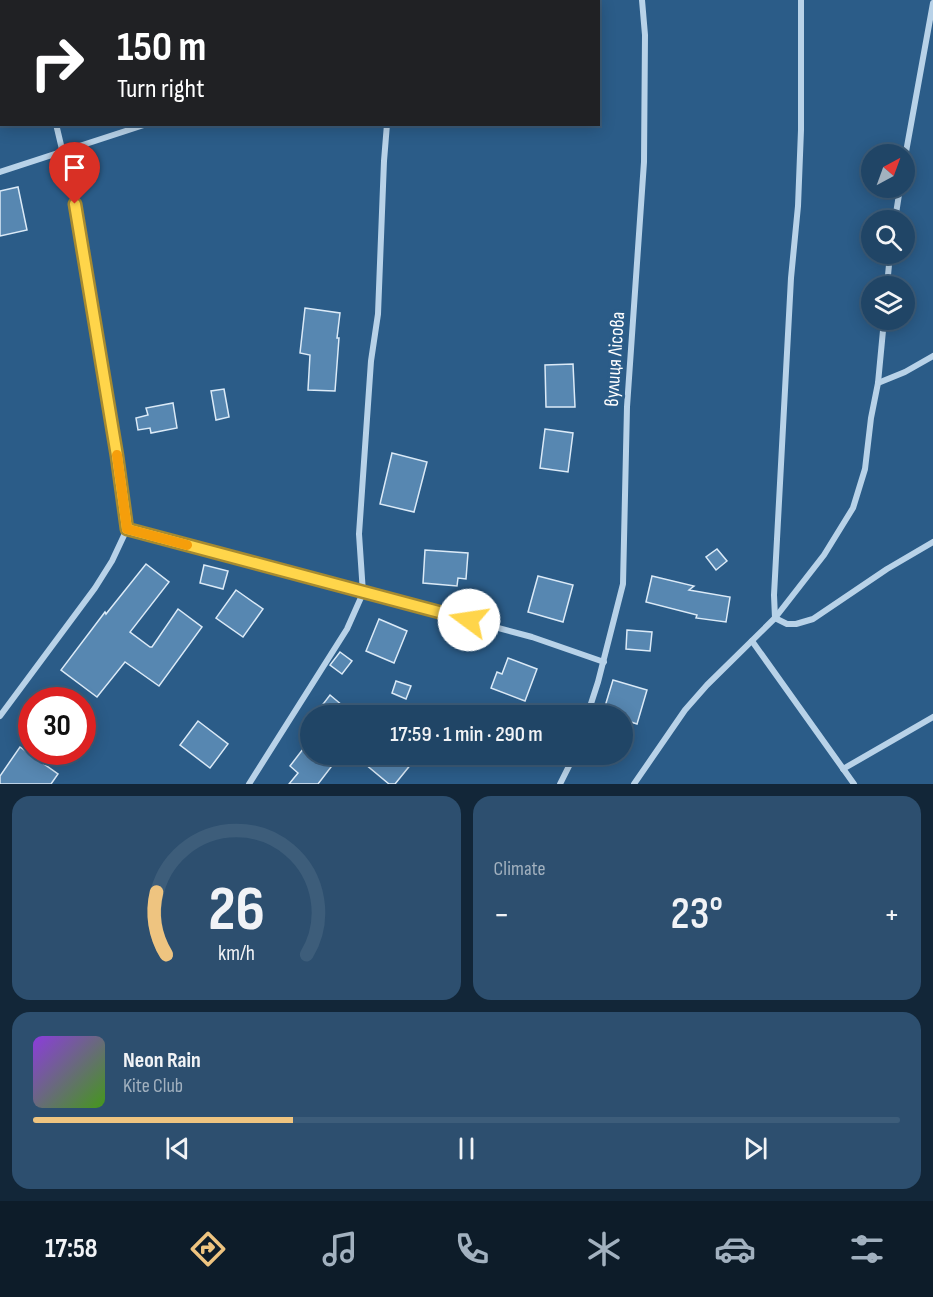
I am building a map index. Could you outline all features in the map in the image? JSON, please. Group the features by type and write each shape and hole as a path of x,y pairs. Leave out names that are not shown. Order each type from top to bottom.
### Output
{"street":[{"name":"вулиця Лісова","path":"590,705 604,662 623,584 627,408 644,162 645,35 642,0"},
{"path":"775,618 774,595 791,278 798,206 801,0"},
{"path":"907,144 933,3"},
{"path":"0,716 95,588 112,561 127,529 75,204 56,126"},
{"path":"0,172 141,126"},
{"path":"249,784 347,629 363,593 359,534 371,361 378,314 382,184 387,126"},
{"path":"634,784 685,710 775,618 824,555 853,508 865,470 883,330"},
{"path":"878,383 905,372 933,356"},
{"path":"127,529 532,637 604,662"},
{"path":"775,618 787,624 813,619 887,569 933,542"},
{"path":"752,641 854,784"},
{"path":"843,769 933,717"},
{"path":"560,784 569,765"}],"building":[{"path":"18,187 27,230 0,236 0,191"},
{"path":"305,308 340,313 335,391 308,390 310,355 300,353"},
{"path":"573,364 575,407 546,407 545,365"},
{"path":"224,389 229,417 216,420 211,391"},
{"path":"173,403 177,428 151,433 150,428 138,430 136,418 148,415 146,408"},
{"path":"545,429 573,433 568,472 540,468"},
{"path":"392,453 427,462 414,512 380,504"},
{"path":"717,549 727,561 716,570 706,557"},
{"path":"425,550 468,553 466,579 458,578 457,586 423,583"},
{"path":"146,564 169,582 130,632 152,647 178,609 202,627 159,686 125,662 97,697 96,687 84,687 61,670 105,612 106,614"},
{"path":"204,565 228,571 223,589 200,583"},
{"path":"538,576 573,585 563,622 528,612"},
{"path":"652,576 694,586 689,590 730,597 726,622 696,618 697,615 646,602"},
{"path":"236,590 263,609 243,637 216,618"},
{"path":"379,619 407,631 394,663 366,651"},
{"path":"627,630 652,632 650,651 626,649"},
{"path":"340,652 352,661 342,674 330,665"},
{"path":"508,658 537,669 525,701 491,688 497,672 502,674"},
{"path":"613,680 647,690 637,724 633,723 633,705 605,705"},
{"path":"396,681 411,686 406,699 392,693"},
{"path":"330,695 342,705 322,705"},
{"path":"198,721 228,744 210,768 180,745"},
{"path":"18,750 18,765 45,765 58,774 51,784 0,784 0,776"},
{"path":"300,753 300,765 333,765 318,784 289,784 298,773 290,766"},
{"path":"366,765 410,765 395,784 389,784"}],"slow traffic":[{"path":"117,455 127,529 187,545"}],"route":[{"path":"75,204 127,529 469,620"}]}
